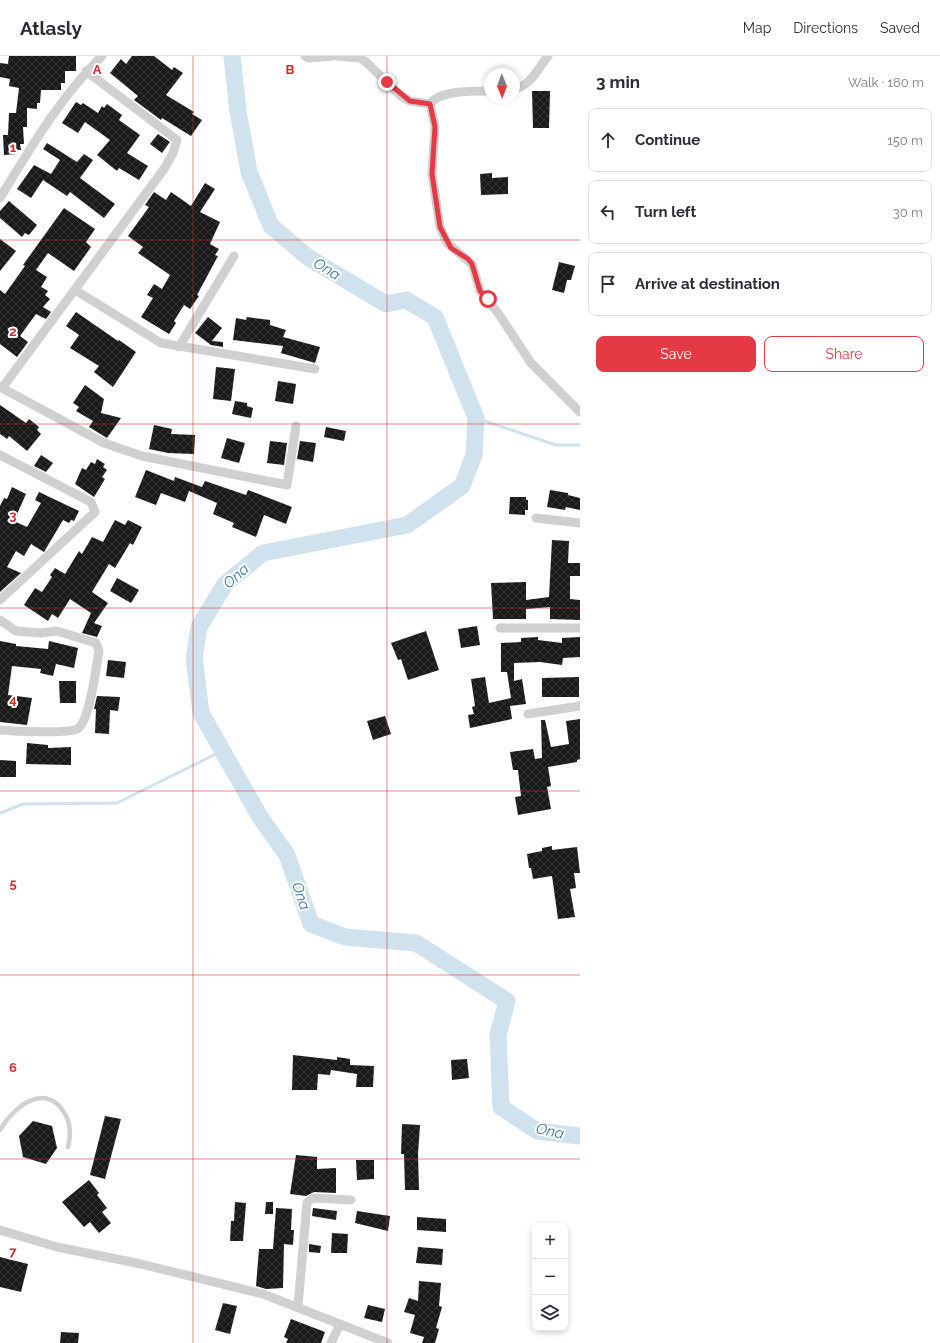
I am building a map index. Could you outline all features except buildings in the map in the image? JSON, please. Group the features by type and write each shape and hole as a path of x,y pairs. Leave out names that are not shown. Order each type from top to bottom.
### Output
{"street":[{"path":"0,198 33,145 86,71 102,56"},
{"path":"305,56 309,58 333,56"},
{"path":"338,56 359,58 365,61 401,96 410,101 430,104"},
{"path":"520,88 531,79 548,56"},
{"path":"86,71 177,140 173,153 164,169 1,388 104,443 142,456 287,485 296,426"},
{"path":"484,92 441,96 433,99 430,104 435,127 432,174 440,227 447,243 472,264 480,291 498,313 531,363 580,412"},
{"path":"179,346 234,256"},
{"path":"74,290 161,343 316,369"},
{"path":"0,455 91,502 95,512 0,600"},
{"path":"536,518 580,523"},
{"path":"0,620 16,631 41,633 57,631 78,637 96,643 99,651 93,689 83,724 77,729 36,732 0,730"},
{"path":"500,628 580,628"},
{"path":"528,714 580,706"},
{"path":"298,1306 307,1203 314,1198 351,1200"},
{"path":"0,1230 57,1247 263,1294 298,1306 388,1343"},
{"path":"331,1343 340,1324"}],"lane":[{"path":"0,1130 10,1114 19,1107 34,1100 46,1098 52,1100 62,1108 68,1118 70,1129 68,1147"}],"waterway":[{"name":"Ona","path":"232,56 238,111 249,172 271,226 309,258 386,304 406,300 435,317 476,418 474,455 462,486 407,525 263,553 225,584 199,627 194,658 201,713 260,817 287,855 311,924 345,937 416,943 507,1001 498,1035 501,1107 537,1131 580,1136"},
{"path":"476,418 556,445 580,445"},
{"path":"0,813 23,804 117,803 222,751"}],"route":[{"path":"387,82 401,96 410,101 430,104 435,127 432,174 440,227 447,243 451,248 468,259 472,264 477,276 480,291 488,299"}]}
